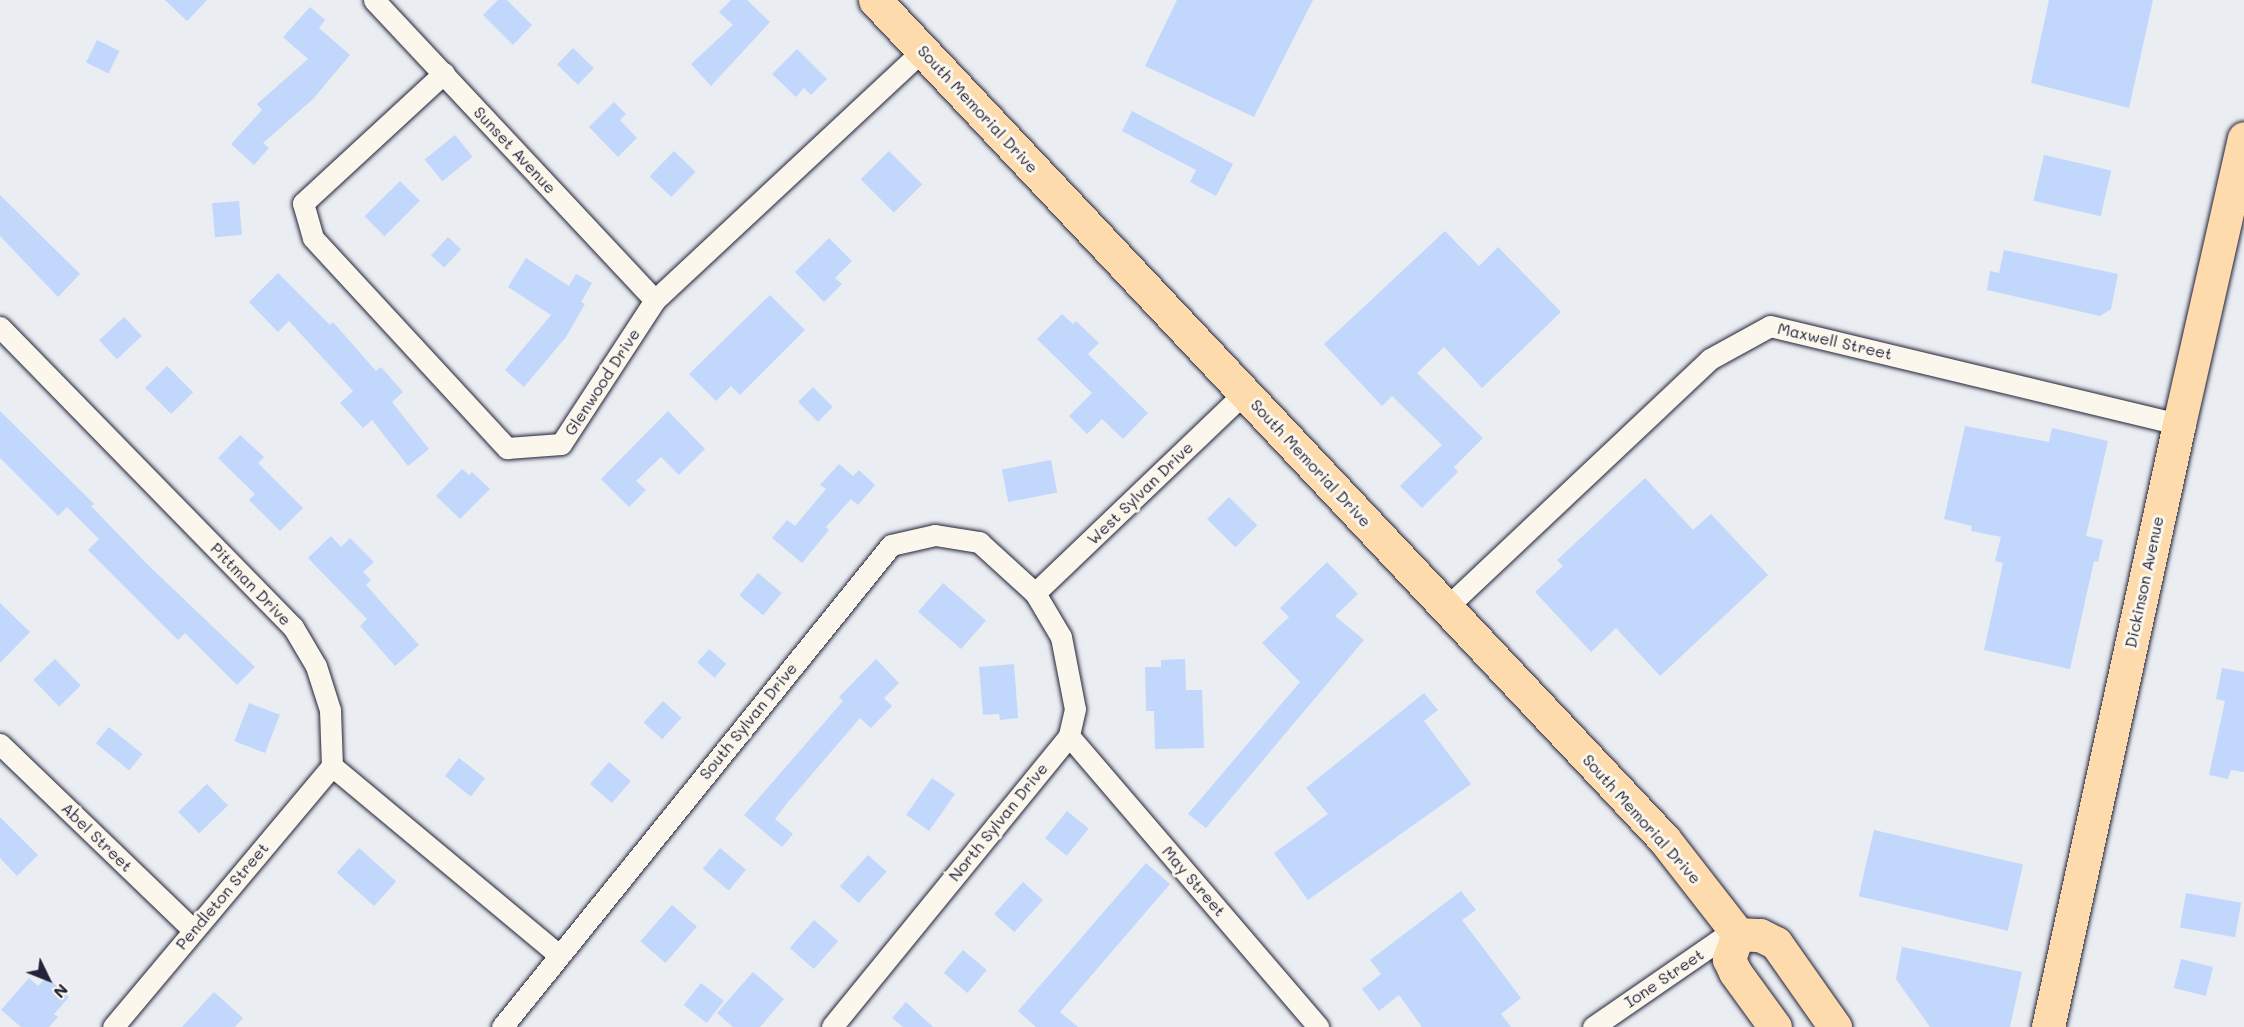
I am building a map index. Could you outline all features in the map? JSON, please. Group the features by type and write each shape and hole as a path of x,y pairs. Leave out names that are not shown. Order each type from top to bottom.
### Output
{"main road":[{"name":"South Memorial Drive","path":"875,0 1664,838 1737,931"},
{"name":"Dickinson Avenue","path":"2048,1027 2179,424 2244,138"},
{"path":"1774,1026 1735,972 1729,959 1737,931 1760,935 1776,943 1836,1027"}],"street":[{"name":"Sunset Avenue","path":"374,0 655,300"},
{"name":"Glenwood Drive","path":"444,73 303,203 313,238 507,448 561,444 655,300 922,51"},
{"name":"Maxwell Street","path":"1447,607 1710,359 1770,326 2179,424"},
{"name":"Pittman Drive","path":"0,327 293,627 316,666 330,710 332,766"},
{"name":"West Sylvan Drive","path":"1035,593 1245,392"},
{"name":"South Sylvan Drive","path":"502,1027 891,545 935,535 979,542 1035,593"},
{"name":"North Sylvan Drive","path":"832,1027 1069,736 1075,709 1070,673 1061,637 1035,593"},
{"name":"May Street","path":"1069,736 1318,1027"},
{"name":"Abel Street","path":"0,744 193,930"},
{"name":"Pendleton Street","path":"113,1027 332,766"},
{"path":"332,766 559,955"},
{"name":"Ione Street","path":"1593,1027 1737,931"}],"building":[{"path":"165,0 207,0 187,21"},
{"path":"498,0 507,0 532,25 513,45 483,15"},
{"path":"731,0 747,0 770,22 711,86 691,64 733,25 719,12"},
{"path":"1177,0 1313,0 1254,117 1145,66"},
{"path":"2049,0 2153,0 2129,108 2031,83"},
{"path":"310,7 325,20 319,28 350,55 313,99 263,143 269,148 254,165 231,144 262,110 257,104 308,59 283,37"},
{"path":"97,40 119,51 109,73 86,62"},
{"path":"573,48 594,68 578,85 557,65"},
{"path":"797,49 827,79 811,95 804,88 796,97 772,74"},
{"path":"614,102 626,114 620,120 637,138 618,157 589,127"},
{"path":"1132,111 1233,164 1216,196 1190,182 1196,170 1122,131"},
{"path":"455,135 473,157 442,181 425,160"},
{"path":"674,151 696,172 671,197 650,176"},
{"path":"889,151 922,184 894,213 861,179"},
{"path":"2044,155 2111,171 2101,216 2033,201"},
{"path":"400,181 420,201 384,236 365,216"},
{"path":"0,195 80,274 58,297 0,236"},
{"path":"239,201 242,235 215,237 212,203"},
{"path":"1445,231 1479,266 1498,247 1561,312 1482,388 1444,347 1417,373 1483,438 1454,467 1458,472 1422,508 1400,486 1442,445 1392,396 1382,406 1324,344"},
{"path":"448,237 461,249 444,268 431,255"},
{"path":"829,238 852,261 835,278 842,284 824,302 795,272"},
{"path":"2004,250 2118,274 2111,309 2100,316 1987,290 1990,271 1999,273"},
{"path":"526,258 569,286 576,274 592,283 581,302 585,304 566,337 524,387 505,370 551,315 508,287"},
{"path":"278,273 330,325 333,322 376,371 381,367 403,392 392,402 429,449 408,466 372,420 363,428 340,403 353,391 289,321 278,332 249,302"},
{"path":"770,295 805,330 740,395 731,386 716,401 689,374"},
{"path":"1062,314 1073,324 1076,321 1099,343 1088,354 1148,413 1123,439 1102,419 1087,434 1069,416 1092,393 1037,339"},
{"path":"124,317 142,336 117,359 99,340"},
{"path":"167,366 193,392 171,414 145,388"},
{"path":"813,387 833,407 818,422 798,402"},
{"path":"0,411 94,504 91,506 147,564 255,667 237,685 185,633 178,640 88,550 99,539 67,507 58,516 0,458"},
{"path":"668,411 705,449 679,475 661,457 636,481 646,490 629,507 601,479"},
{"path":"1965,426 2049,442 2052,428 2108,441 2086,536 2103,540 2098,562 2094,561 2070,669 1984,650 2003,563 1995,561 2001,537 1971,531 1972,526 1944,519"},
{"path":"240,435 264,457 258,463 303,508 280,531 249,500 255,494 218,458"},
{"path":"1051,460 1057,492 1008,502 1002,470"},
{"path":"839,464 853,476 859,470 875,485 858,505 851,499 826,527 829,530 802,563 772,538 787,520 795,526 826,489 820,485"},
{"path":"462,469 469,475 472,472 490,489 460,519 436,496"},
{"path":"1645,478 1693,530 1711,514 1768,575 1660,676 1616,628 1591,652 1535,592 1563,566 1557,560"},
{"path":"1229,497 1257,525 1235,547 1207,519"},
{"path":"331,536 341,547 350,538 374,562 363,572 371,580 366,585 419,645 395,666 360,626 367,619 308,558"},
{"path":"1327,562 1358,594 1335,616 1364,640 1206,828 1188,814 1300,682 1262,643 1289,617 1280,608"},
{"path":"758,573 782,593 763,615 739,595"},
{"path":"943,583 986,620 961,649 918,612"},
{"path":"0,603 30,632 0,663"},
{"path":"709,649 726,664 715,678 697,663"},
{"path":"55,659 81,686 59,706 33,680"},
{"path":"876,659 899,683 884,698 892,706 871,728 860,718 788,802 775,819 793,834 782,847 744,815 843,701 839,697"},
{"path":"1185,659 1186,690 1202,690 1204,748 1155,749 1154,711 1146,711 1145,667 1161,667 1161,660"},
{"path":"1014,664 1018,718 1000,720 999,714 983,715 979,667"},
{"path":"2222,668 2244,672 2244,772 2231,770 2228,779 2209,775 2225,701 2216,699"},
{"path":"1424,693 1438,710 1424,721 1471,784 1308,900 1274,853 1328,814 1306,788"},
{"path":"663,701 682,718 662,739 644,723"},
{"path":"249,703 280,715 265,753 234,741"},
{"path":"109,727 142,754 129,770 96,743"},
{"path":"459,758 485,778 471,796 445,776"},
{"path":"609,762 631,781 612,803 590,784"},
{"path":"932,778 955,794 929,831 906,815"},
{"path":"207,784 228,806 199,833 178,812"},
{"path":"1067,811 1089,829 1067,856 1045,838"},
{"path":"0,817 38,855 17,876 0,858"},
{"path":"1874,830 2023,864 2008,931 1859,896"},
{"path":"359,848 396,881 374,906 337,873"},
{"path":"720,848 746,870 729,891 703,869"},
{"path":"868,855 887,872 858,903 840,886"},
{"path":"1146,863 1170,884 1060,1012 1078,1027 1036,1027 1018,1011"},
{"path":"1023,882 1043,900 1014,932 994,914"},
{"path":"1461,891 1476,910 1462,920 1521,998 1501,1014 1511,1027 1422,1027 1399,995 1379,1011 1362,989 1381,974 1370,960"},
{"path":"2186,893 2241,903 2235,937 2180,927"},
{"path":"672,905 697,927 665,963 641,941"},
{"path":"814,920 838,941 814,969 790,948"},
{"path":"1902,947 2022,972 2010,1027 1930,1027 1896,979"},
{"path":"963,950 987,970 967,993 944,973"},
{"path":"2181,959 2213,967 2206,996 2174,988"},
{"path":"753,972 784,999 760,1027 733,1027 717,1013"},
{"path":"47,977 69,997 54,1014 58,1017 49,1027 21,1027 1,1010 29,978 38,986"},
{"path":"701,983 724,1001 707,1023 684,1005"},
{"path":"214,992 243,1018 235,1027 182,1027"},
{"path":"906,1002 933,1027 903,1027 892,1018"}]}
